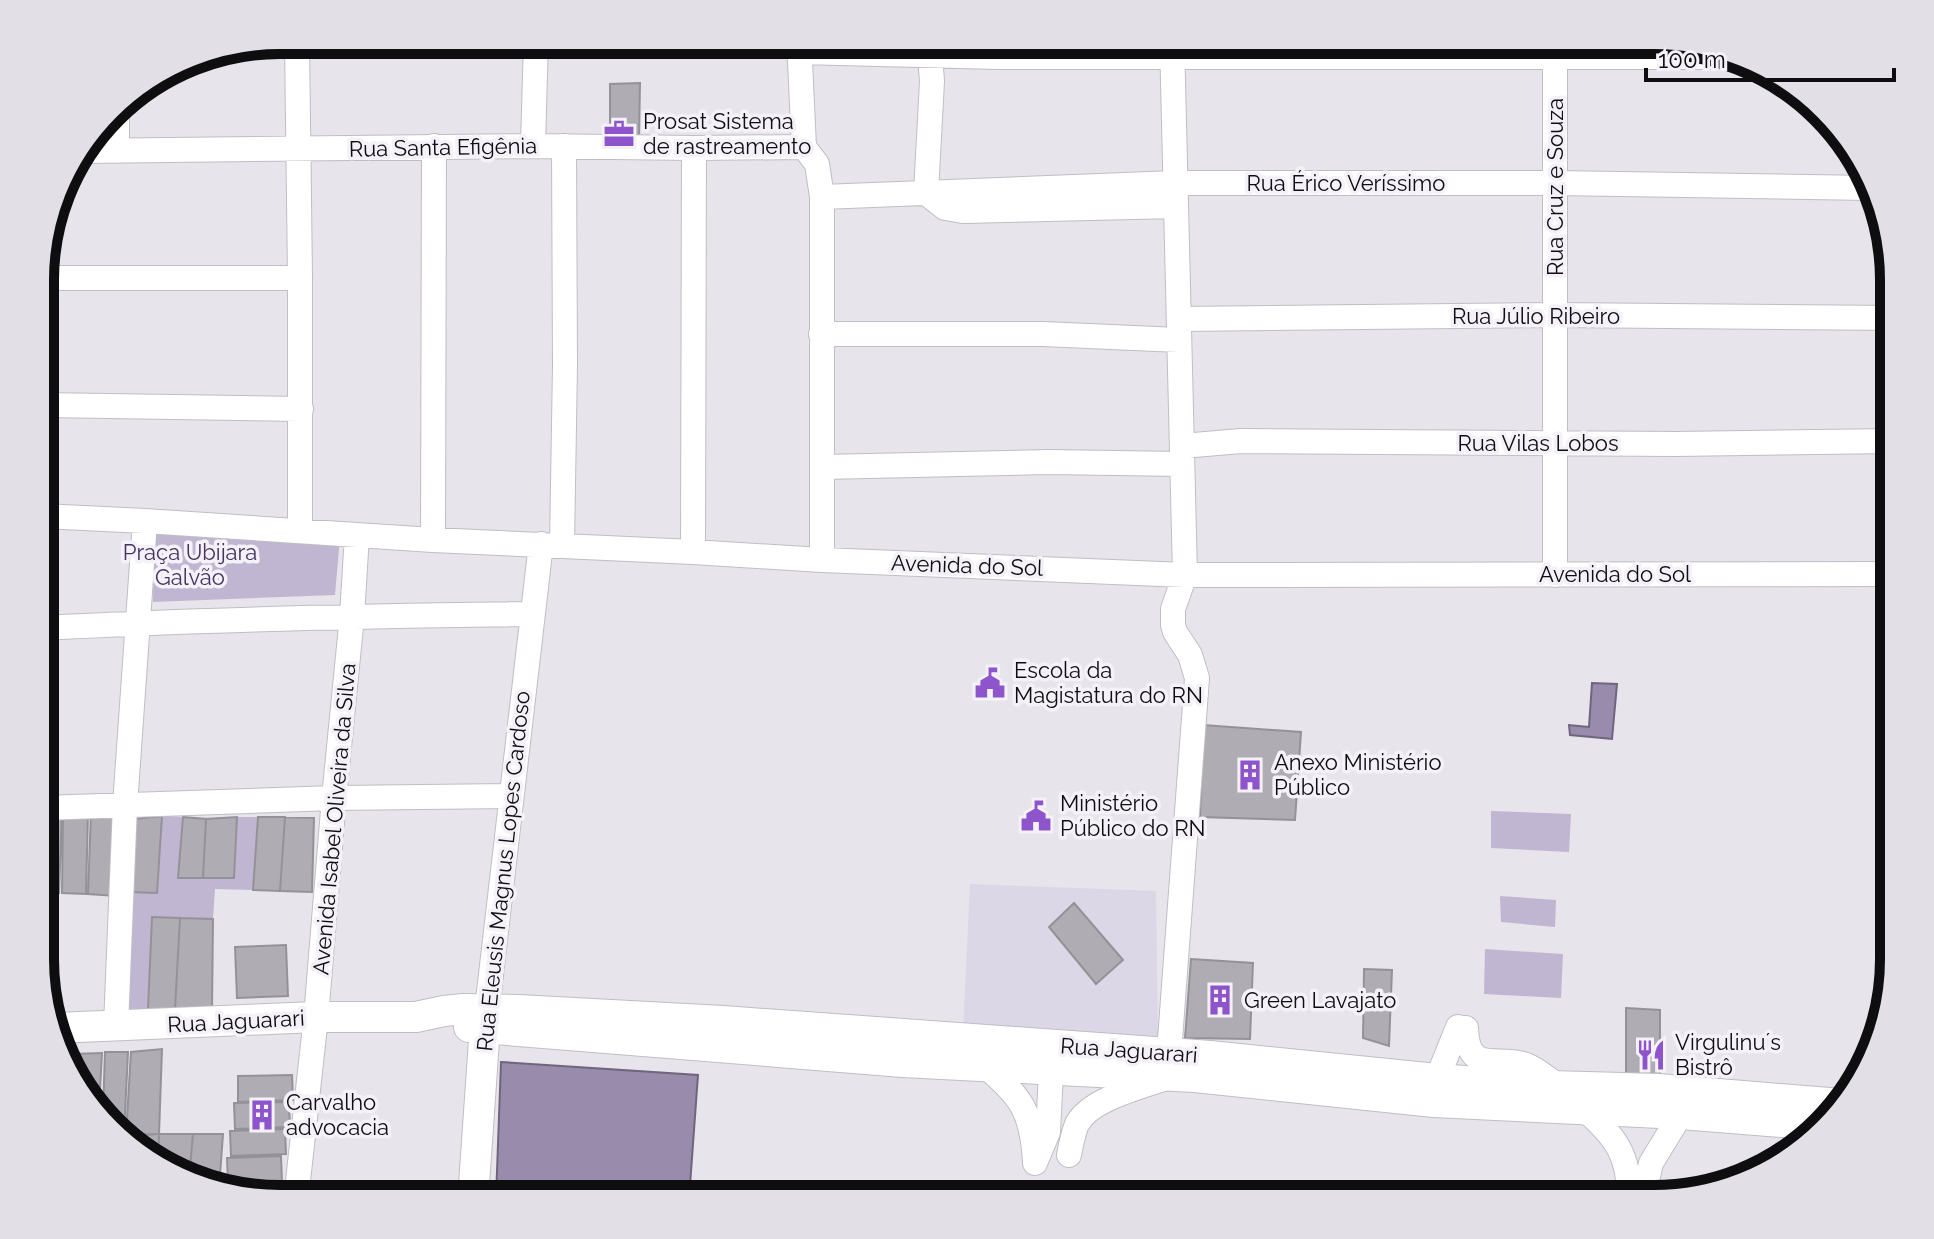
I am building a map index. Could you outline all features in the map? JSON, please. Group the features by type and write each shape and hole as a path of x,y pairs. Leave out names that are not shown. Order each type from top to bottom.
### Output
{"main road":[{"name":"Rua Jaguarari","path":"65,1028 316,1017 416,1017 444,1011 486,1019 986,1067 1051,1056"},
{"name":"Rua Jaguarari","path":"486,1019 723,1021 1051,1056 1172,1064 1434,1102 1583,1108 1808,1124"},
{"name":"Rua Eleusis Magnus Lopes Cardoso","path":"474,1185 486,1019"},
{"name":"Rua Jaguarari","path":"1172,1064 1210,1056 1437,1079 1658,1089 1828,1103"}],"street":[{"path":"297,54 300,531"},
{"path":"533,146 536,54"},
{"path":"799,54 804,147 817,164 822,197 822,560"},
{"path":"904,54 950,54"},
{"path":"1069,1155 1077,1125 1086,1113 1172,1064 1197,696 1196,669 1175,632 1172,618 1185,575 1172,54"},
{"name":"Rua Cruz e Souza","path":"1555,54 1555,575"},
{"path":"926,193 932,81 930,56"},
{"path":"117,124 117,151"},
{"path":"433,540 434,146"},
{"name":"Rua Santa Efigênia","path":"95,151 434,146 804,147"},
{"name":"Rua Eleusis Magnus Lopes Cardoso","path":"486,1019 532,614 551,544 565,365 564,146"},
{"path":"693,552 694,148"},
{"name":"Rua Érico Veríssimo","path":"822,197 926,193 1176,194 1555,183 1860,188"},
{"path":"54,278 300,278"},
{"name":"Rua Júlio Ribeiro","path":"821,334 1043,334 1555,315 1880,318"},
{"path":"54,405 301,409"},
{"name":"Rua Vilas Lobos","path":"822,467 1182,455 1241,441 1676,444 1880,441"},
{"name":"Avenida do Sol","path":"54,517 433,540 1185,575 1880,574"},
{"path":"116,1026 125,805 145,521"},
{"name":"Avenida Isabel Oliveira da Silva","path":"298,1185 316,1017 357,535"},
{"path":"54,627 352,616 532,614"},
{"path":"54,808 334,798 510,796"},
{"path":"1437,1079 1462,1028 1471,1052 1483,1060 1525,1064 1558,1086"},
{"path":"986,1067 1007,1084 1021,1101 1030,1125 1035,1163 1048,1132 1051,1056"},
{"path":"1583,1108 1616,1143 1626,1163 1628,1185"},
{"path":"1646,1185 1651,1163 1681,1114"},
{"path":"1626,1163 1651,1163"}],"shaded area":[{"path":"1592,683 1617,684 1612,739 1570,735 1569,725 1589,727"},
{"path":"970,884 1156,891 1158,1044 963,1031"},
{"path":"501,1062 698,1075 690,1185 497,1185"}],"green space":[{"name":"Praça Ubijara Galvão","path":"154,526 340,537 335,595 153,602"},
{"path":"1491,811 1571,814 1569,852 1491,848"},
{"path":"162,816 183,817 179,878 234,878 237,817 258,817 253,890 215,889 213,919 152,917 148,1009 123,1010 126,819 157,893"},
{"path":"1500,896 1556,900 1555,927 1501,922"},
{"path":"1485,949 1563,954 1561,998 1484,994"}],"building":[{"path":"640,83 639,139 610,140 610,84"},
{"name":"Anexo Ministério Público","path":"1203,725 1301,732 1295,820 1200,817"},
{"path":"91,812 119,812 116,896 88,894"},
{"path":"88,813 86,894 62,893 63,814"},
{"path":"54,814 62,814 59,893 54,893"},
{"path":"162,816 157,893 129,892 134,819"},
{"path":"183,817 206,819 203,878 178,878"},
{"path":"237,817 234,878 203,878 206,819"},
{"path":"258,817 285,817 280,891 253,890"},
{"path":"285,817 314,818 312,892 280,891"},
{"path":"1074,903 1123,960 1096,984 1049,927"},
{"path":"152,917 180,918 175,1009 148,1009"},
{"path":"180,918 213,919 212,1009 175,1009"},
{"path":"286,945 288,996 237,998 235,947"},
{"name":"Green Lavajato","path":"1191,959 1253,963 1250,1039 1185,1038"},
{"path":"1364,969 1392,970 1389,1046 1363,1038"},
{"path":"1626,1008 1660,1010 1660,1075 1626,1076"},
{"path":"162,1049 159,1134 138,1135 127,1125 131,1052"},
{"path":"105,1052 128,1052 125,1123 103,1099"},
{"path":"102,1053 100,1094 84,1072 75,1054"},
{"path":"292,1075 293,1100 238,1102 238,1076"},
{"name":"Carvalho advocacia","path":"289,1102 290,1127 235,1129 234,1103"},
{"path":"285,1129 286,1154 231,1156 230,1131"},
{"path":"159,1134 158,1149 155,1147 139,1135"},
{"path":"159,1134 193,1134 190,1166 158,1149"},
{"path":"193,1134 223,1134 220,1176 190,1166"},
{"path":"281,1156 282,1182 249,1183 228,1178 227,1158"}],"place":[{"name":"Prosat Sistema de rastreamento","path":"619,134"},
{"name":"Escola da Magistatura do RN","path":"990,683"},
{"name":"Anexo Ministério Público","path":"1250,775"},
{"name":"Ministério Público do RN","path":"1036,816"},
{"name":"Green Lavajato","path":"1220,1000"},
{"name":"Virgulinu´s Bistrô","path":"1651,1055"},
{"name":"Carvalho advocacia","path":"262,1115"}]}
